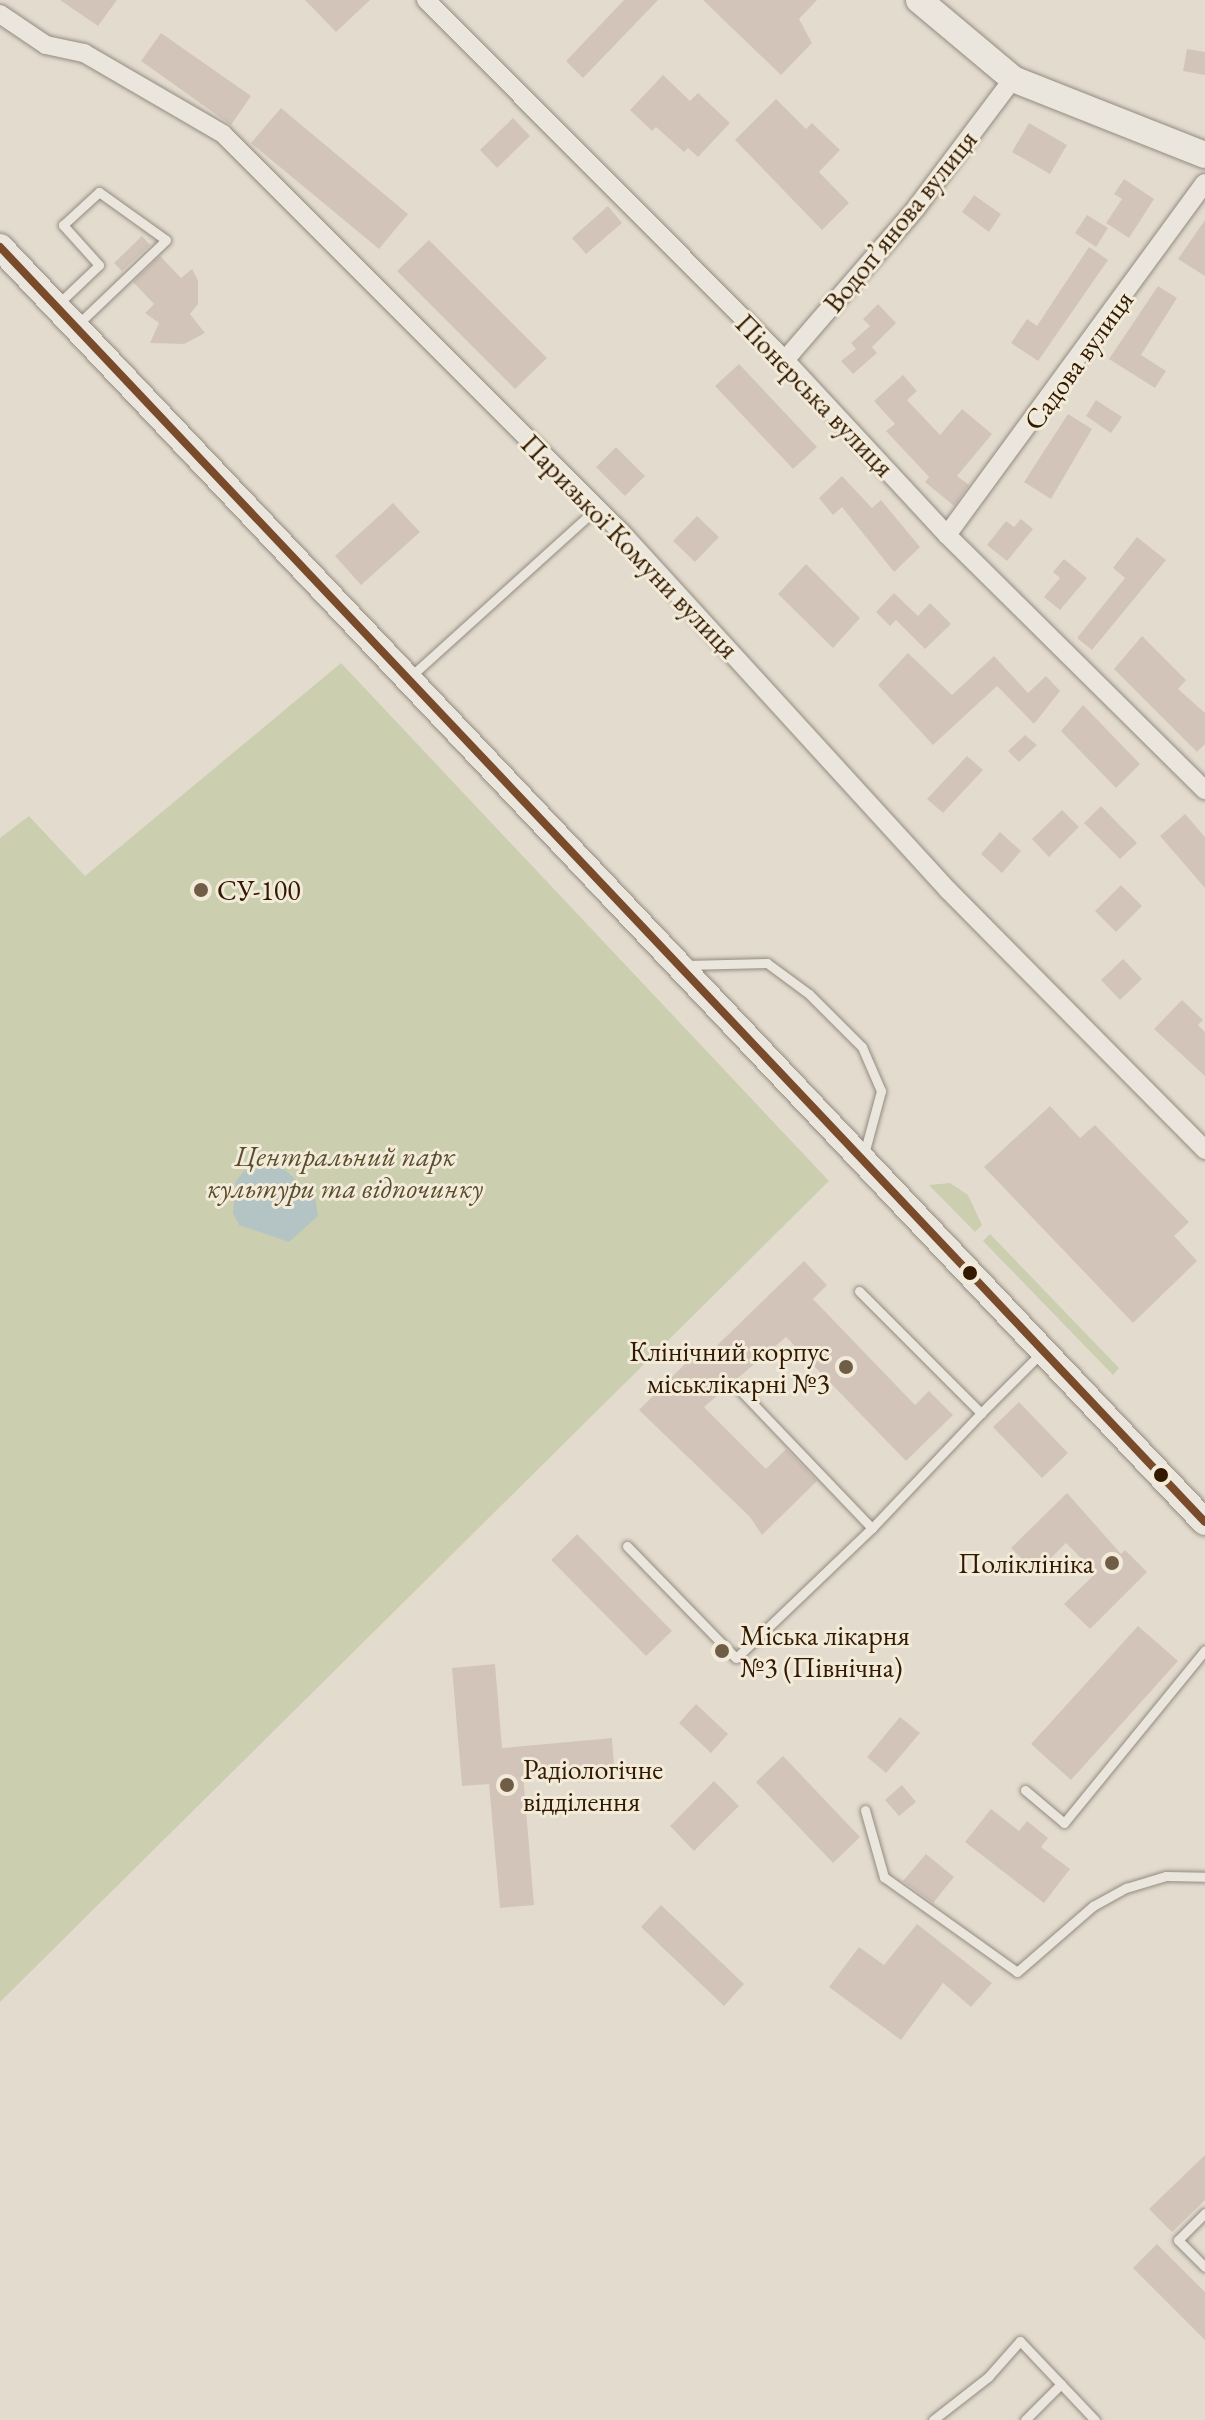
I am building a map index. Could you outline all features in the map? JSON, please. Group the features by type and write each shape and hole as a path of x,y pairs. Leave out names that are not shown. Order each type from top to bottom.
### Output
{"main road":[{"path":"919,0 1013,79 1205,155"},
{"path":"0,247 1205,1522"}],"street":[{"name":"Піонерська вулиця","path":"426,0 785,360 947,535 1205,790"},
{"name":"Паризької Комуни вулиця","path":"0,14 46,45 84,53 223,134 597,508 783,704 948,890 1205,1150"},
{"name":"Водоп’янова вулиця","path":"785,360 916,208 1013,79"},
{"name":"Садова вулиця","path":"947,535 1205,183"}],"lane":[{"path":"56,306 99,265 63,225 99,192 166,240 76,327"},
{"path":"407,679 597,508"},
{"path":"679,965 767,963 809,994 862,1047 881,1091 862,1159"},
{"path":"859,1291 981,1413"},
{"path":"627,1546 736,1658 872,1528 1043,1351"},
{"path":"738,1388 872,1528"},
{"path":"1025,1790 1064,1823 1205,1650"},
{"path":"865,1810 884,1877 1017,1972 1093,1906 1126,1888 1166,1876 1205,1877"},
{"path":"1205,2213 1178,2240 1205,2267"},
{"path":"933,2420 988,2377 1020,2341 1095,2420"},
{"path":"1031,2418 1061,2384"}],"green space":[{"name":"Центральний парк культури та відпочинку","path":"341,663 829,1181 0,2002 0,838 29,816 85,876"},
{"path":"950,1183 968,1195 982,1225 975,1232 929,1185"},
{"path":"990,1234 1119,1368 1113,1375 983,1241"}],"shaded area":[{"path":"269,1163 285,1170 315,1197 318,1216 289,1242 239,1225 233,1213 236,1181 244,1171"}],"building":[{"path":"60,0 117,0 98,26"},
{"path":"305,0 370,0 336,32"},
{"path":"624,0 658,0 583,78 566,61"},
{"path":"703,0 817,0 799,19 812,43 781,75"},
{"path":"161,33 251,96 231,125 141,61"},
{"path":"1187,49 1205,52 1205,75 1183,71"},
{"path":"663,75 690,101 698,93 730,123 698,157 688,148 684,152 656,127 652,131 630,110"},
{"path":"776,99 806,129 812,123 840,150 819,172 849,203 822,230 735,140"},
{"path":"281,108 408,214 379,249 251,143"},
{"path":"513,118 530,136 497,168 480,150"},
{"path":"1029,123 1067,145 1050,174 1012,152"},
{"path":"1124,179 1154,199 1129,238 1106,223 1122,199 1114,194"},
{"path":"974,195 1001,214 989,232 962,212"},
{"path":"608,206 622,223 586,254 572,238"},
{"path":"1087,215 1108,228 1096,247 1075,233"},
{"path":"1205,220 1205,276 1178,259"},
{"path":"142,236 150,245 122,271 114,263"},
{"path":"429,240 547,358 515,389 397,271"},
{"path":"1089,247 1108,260 1038,361 1011,343 1027,319 1037,326"},
{"path":"160,256 181,278 192,269 198,280 198,304 190,314 205,333 184,344 150,343 159,323 145,313 154,304 133,282"},
{"path":"1158,286 1177,298 1141,355 1166,371 1155,388 1109,359"},
{"path":"878,304 896,323 872,347 877,353 853,374 841,361 856,349 851,343 870,326 863,319"},
{"path":"739,364 817,447 793,469 715,386"},
{"path":"903,375 917,391 907,400 940,435 962,409 992,434 957,476 969,485 954,506 925,482 929,477 886,431 895,424 874,401"},
{"path":"1096,400 1122,417 1111,433 1086,416"},
{"path":"1068,414 1092,429 1051,499 1024,482"},
{"path":"616,447 645,476 625,496 596,467"},
{"path":"842,476 872,508 881,500 920,547 894,572 842,507 833,515 819,498"},
{"path":"393,503 420,532 361,585 335,556"},
{"path":"697,516 719,537 695,562 673,541"},
{"path":"1021,519 1033,529 1007,561 987,545 1006,521 1014,527"},
{"path":"1137,537 1166,560 1092,650 1077,638 1125,578 1113,568"},
{"path":"1064,559 1087,578 1060,610 1044,597 1060,578 1053,572"},
{"path":"806,564 860,618 833,648 778,594"},
{"path":"894,593 918,616 930,603 951,624 925,649 896,620 890,626 876,612"},
{"path":"1142,636 1186,680 1178,689 1205,713 1205,744 1197,752 1114,669"},
{"path":"908,653 952,695 994,656 1028,693 1046,676 1060,691 1034,724 997,686 933,745 878,685"},
{"path":"1083,705 1140,764 1116,788 1061,731"},
{"path":"1025,735 1037,745 1019,762 1008,751"},
{"path":"967,756 983,770 943,813 927,799"},
{"path":"1101,806 1137,843 1120,859 1084,823"},
{"path":"1062,810 1079,827 1049,857 1032,839"},
{"path":"1185,814 1205,837 1205,888 1160,836"},
{"path":"1000,832 1021,851 1002,873 981,854"},
{"path":"1121,885 1142,906 1116,932 1095,911"},
{"path":"1123,959 1142,979 1120,1000 1101,980"},
{"path":"1182,1000 1203,1020 1198,1025 1205,1032 1205,1076 1154,1029"},
{"path":"1050,1106 1080,1138 1095,1125 1189,1222 1174,1236 1197,1261 1133,1323 984,1167"},
{"path":"804,1261 827,1285 813,1299 915,1405 929,1391 953,1415 906,1461 786,1337 704,1407 766,1469 786,1449 817,1481 762,1535 750,1517 639,1410 694,1355 700,1362"},
{"path":"1019,1402 1068,1453 1042,1478 993,1427"},
{"name":"Поліклініка","path":"1067,1493 1121,1554 1125,1550 1147,1572 1090,1629 1064,1604 1096,1573 1066,1543 1036,1573 1011,1548"},
{"path":"577,1534 672,1631 646,1656 551,1560"},
{"path":"1138,1626 1178,1661 1071,1780 1031,1744"},
{"name":"Радіологічне відділення","path":"495,1664 502,1748 612,1738 614,1766 523,1774 534,1905 500,1908 489,1784 462,1786 452,1668"},
{"path":"696,1704 728,1734 711,1753 679,1723"},
{"path":"900,1717 920,1733 886,1773 867,1757"},
{"path":"783,1756 860,1837 833,1863 756,1782"},
{"path":"714,1781 739,1806 694,1851 670,1826"},
{"path":"902,1785 916,1802 899,1816 885,1800"},
{"path":"991,1809 1019,1831 1027,1821 1048,1838 1041,1847 1070,1869 1044,1903 965,1842"},
{"path":"926,1854 954,1877 933,1903 903,1881"},
{"path":"661,1905 744,1984 724,2006 641,1927"},
{"path":"917,1924 992,1983 971,2007 943,1983 901,2040 829,1987 859,1947 884,1965"},
{"path":"1205,2155 1205,2200 1172,2232 1149,2209"},
{"path":"1157,2244 1205,2292 1205,2340 1133,2268"}],"transit line":[{"path":"0,247 1205,1522"}],"place":[{"name":"СУ-100","path":"201,890"},
{"name":"Клінічний корпус міськлікарні №3","path":"846,1367"},
{"name":"Поліклініка","path":"1112,1563"},
{"name":"Міська лікарня №3 (Північна)","path":"722,1651"},
{"name":"Радіологічне відділення","path":"507,1785"}]}
